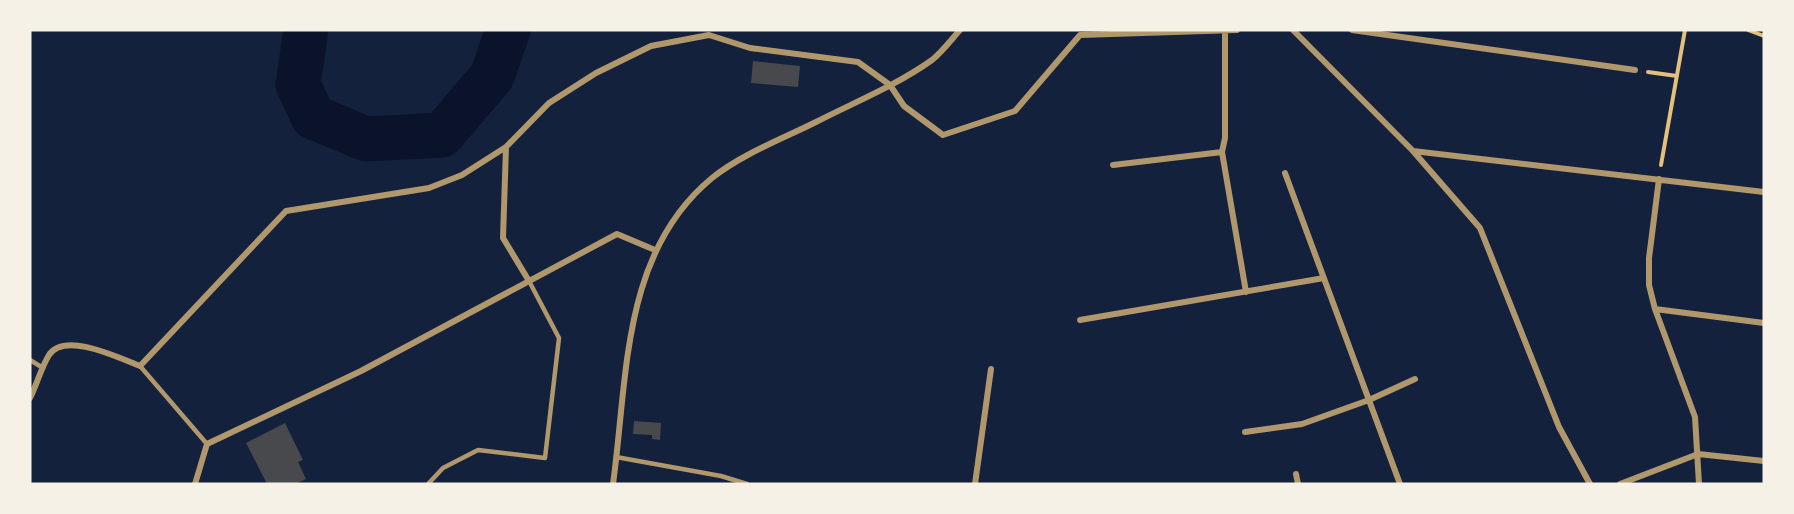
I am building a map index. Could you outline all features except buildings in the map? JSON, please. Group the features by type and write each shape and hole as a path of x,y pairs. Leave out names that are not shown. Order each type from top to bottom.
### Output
{"street":[{"path":"613,484 621,391 632,326 655,250 682,207 713,177 744,158 890,85 934,59 960,30"},
{"path":"30,398 50,354 58,347 76,344 140,366 286,211 429,188 462,176 506,147 549,103 596,73 651,46 684,38 710,35 750,48 858,62 890,85 904,106 943,135 1015,111 1080,36 1237,30"},
{"path":"1293,30 1413,151 1480,228 1559,427 1590,484"},
{"path":"1352,30 1635,70"},
{"path":"1225,31 1225,138 1222,152 1246,292"},
{"path":"506,147 503,238 529,281"},
{"path":"1413,151 1764,192"},
{"path":"1113,165 1222,152"},
{"path":"1285,173 1400,484"},
{"path":"1659,179 1649,258 1649,285 1655,309 1695,417 1699,484"},
{"path":"195,484 207,444 361,371 617,234 655,250"},
{"path":"1080,320 1324,278"},
{"path":"1655,309 1764,323"},
{"path":"975,484 991,369"},
{"path":"1245,432 1302,424 1369,400 1415,378"},
{"path":"1620,484 1698,454 1764,461"},
{"path":"1296,474 1298,484"}],"lane":[{"path":"428,484 443,468 478,450 546,458 559,338 529,281"},
{"path":"30,360 43,369"},
{"path":"140,366 207,444"},
{"path":"616,457 721,476 747,484"}],"path":[{"path":"1662,165 1685,30"},
{"path":"1748,30 1764,36"},
{"path":"1635,70 1677,76"}],"waterway":[{"path":"306,30 298,84 313,117 366,139 442,135 492,76 508,30"}]}
